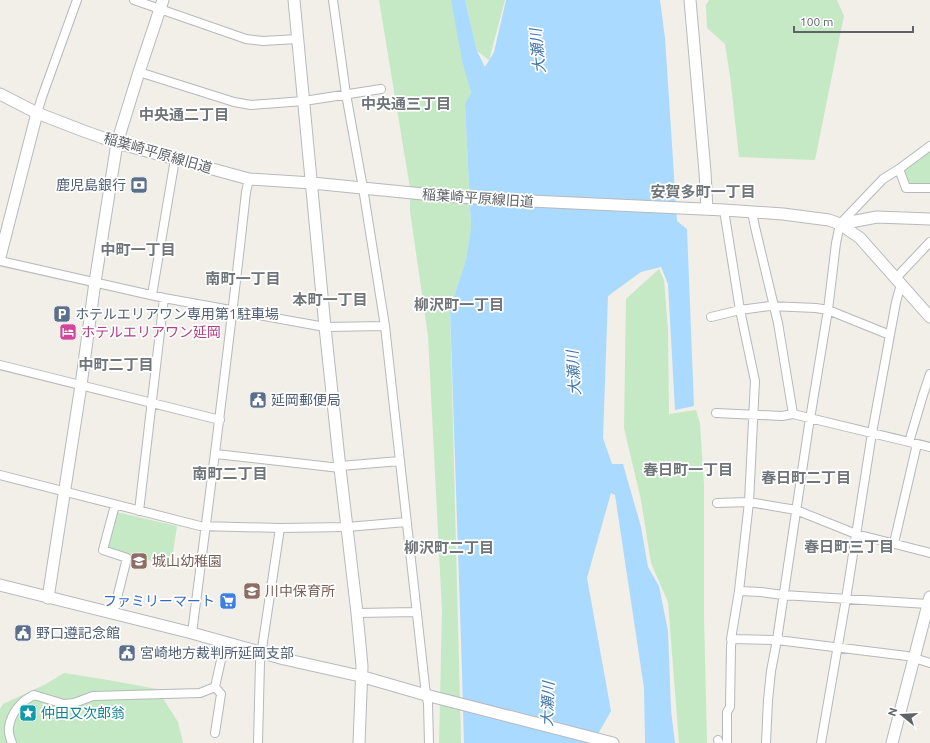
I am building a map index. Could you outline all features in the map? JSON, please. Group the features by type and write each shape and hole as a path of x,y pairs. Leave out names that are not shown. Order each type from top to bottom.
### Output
{"street":[{"path":"0,257 37,113 76,0"},
{"path":"134,0 161,5 246,39 263,41 298,39"},
{"path":"294,0 325,327 362,666 360,676 359,743"},
{"path":"333,0 346,94 385,326 417,612 432,696 428,703 429,743"},
{"path":"690,0 707,209"},
{"path":"48,598 117,143 161,5"},
{"path":"139,72 234,102 251,105 304,102 381,89"},
{"name":"稲葉崎平原線旧道","path":"0,94 37,113 117,143 249,179 509,200 783,214 829,220 840,224 860,238 930,317"},
{"path":"766,743 771,671 828,310 836,243 840,224 883,179 930,146"},
{"path":"152,296 175,158"},
{"path":"899,169 906,188 930,188"},
{"path":"192,633 216,454 234,310 246,192 249,179"},
{"path":"724,210 740,310 755,381 749,502 739,591 731,638 730,707 727,712 727,743"},
{"path":"752,212 778,323 793,414"},
{"path":"840,224 877,217 930,219"},
{"path":"821,743 846,599 872,433 899,281 930,242"},
{"path":"0,261 152,296 325,327 385,326"},
{"path":"139,511 164,298"},
{"path":"711,317 740,310 774,306 816,308 828,310 890,335"},
{"path":"0,365 220,420"},
{"path":"894,544 922,395 930,374"},
{"path":"716,413 782,416 793,414 930,447"},
{"path":"216,454 340,467 400,461"},
{"path":"0,475 200,526 280,528 347,527 406,522"},
{"path":"717,503 749,502 796,510 856,534 930,553"},
{"path":"113,614 127,558 103,550 115,505"},
{"path":"258,743 260,662 280,528"},
{"path":"0,585 192,633 262,653 360,676 613,743"},
{"path":"739,591 846,599 929,601 892,743"},
{"path":"357,613 417,612"},
{"path":"732,639 777,640 914,658 930,663"},
{"path":"215,687 225,642"},
{"path":"215,687 221,694 215,733"},
{"path":"12,743 8,728 13,713 26,699 34,694 64,704 74,703 93,696 200,693 215,687"}],"green space":[{"path":"379,0 452,0 471,94 465,104 471,227 466,260 450,309 461,743 439,743 442,611 428,336 410,211 410,188"},
{"path":"465,0 505,0 489,60 477,51"},
{"path":"709,0 837,0 844,16 815,160 739,157 725,44 707,28 706,5"},
{"path":"930,150 930,186 906,185 901,171"},
{"path":"659,269 664,280 668,330 669,414 696,410 700,423 704,485 704,618 707,743 679,743 668,602 651,563 641,500 624,428 626,299"},
{"path":"116,512 177,526 171,566 126,554 107,547"},
{"path":"64,673 157,689 178,722 183,743 0,743 0,709 3,704 46,684"}],"water":[{"name":"大瀬川","path":"451,0 465,0 477,51 485,67 494,52 506,0 660,0 665,38 677,221 687,229 694,406 675,410 668,284 661,267 641,272 608,296 603,438 612,464 623,464 641,527 648,567 659,586 668,631 671,710 675,743 645,743 644,688 615,495 611,493 587,578 611,711 593,743 464,743 450,309 466,260 471,227 465,104 471,93 462,60"}],"place":[{"name":"鹿児島銀行","path":"139,185"},
{"name":"ホテルエリアワン専用第1駐車場","path":"62,314"},
{"name":"ホテルエリアワン延岡","path":"68,332"},
{"name":"延岡郵便局","path":"258,400"},
{"name":"城山幼稚園","path":"139,561"},
{"name":"川中保育所","path":"252,591"},
{"name":"ファミリーマート","path":"228,601"},
{"name":"野口遵記念館","path":"23,633"},
{"name":"宮崎地方裁判所延岡支部","path":"127,653"},
{"name":"仲田又次郎翁","path":"28,713"}],"district":[{"name":"中央通三丁目","path":"406,104"},
{"name":"中央通二丁目","path":"184,115"},
{"name":"安賀多町一丁目","path":"703,192"},
{"name":"中町一丁目","path":"138,250"},
{"name":"南町一丁目","path":"243,279"},
{"name":"本町一丁目","path":"330,300"},
{"name":"柳沢町一丁目","path":"459,305"},
{"name":"中町二丁目","path":"116,365"},
{"name":"春日町一丁目","path":"688,470"},
{"name":"南町二丁目","path":"230,474"},
{"name":"春日町二丁目","path":"806,478"},
{"name":"春日町三丁目","path":"849,547"},
{"name":"柳沢町二丁目","path":"449,548"}]}
